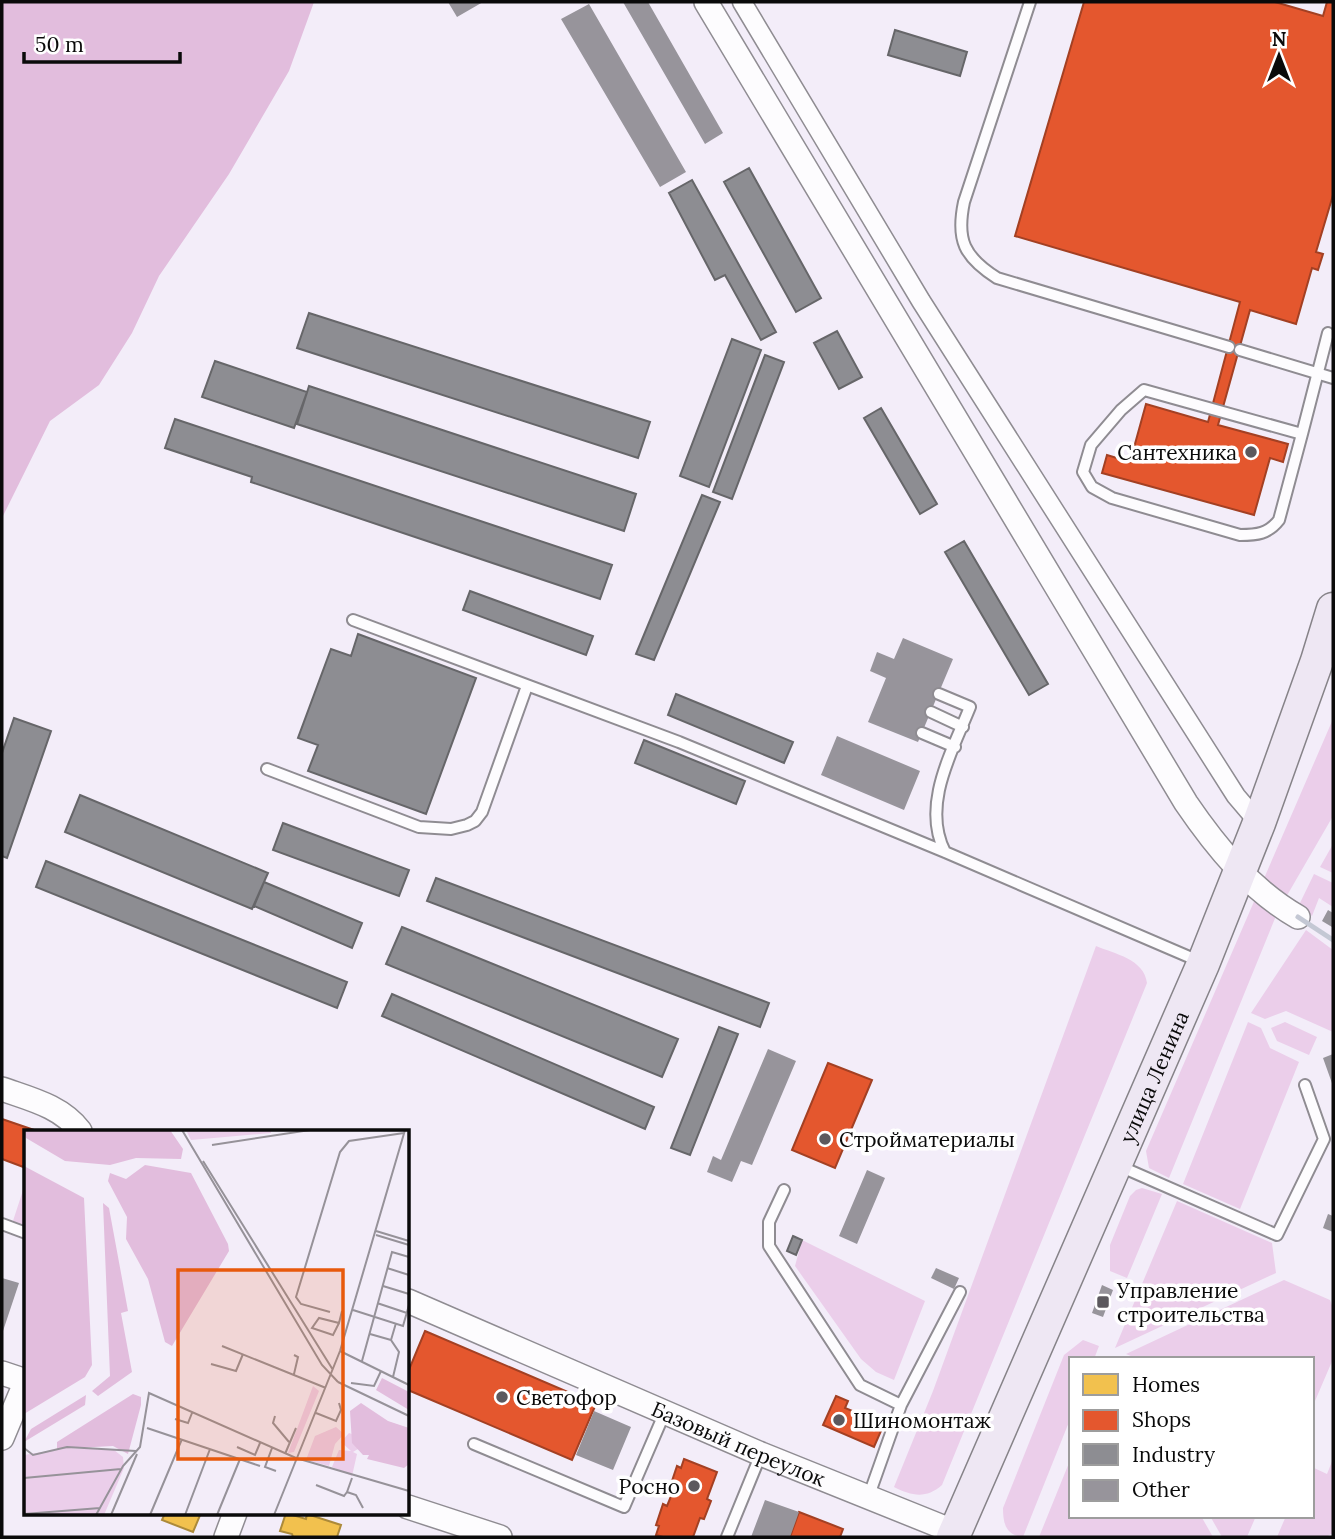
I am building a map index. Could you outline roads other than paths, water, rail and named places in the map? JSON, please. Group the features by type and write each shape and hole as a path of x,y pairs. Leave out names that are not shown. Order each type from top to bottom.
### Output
{"main road":[{"name":"улица Ленина","path":"958,1536 1115,1164 1203,964 1259,823 1333,609"}],"street":[{"path":"706,2 1168,775 1204,829 1240,872 1286,911 1298,917"},
{"path":"742,2 928,312 1237,796 1259,823"},
{"path":"2,1089 46,1104 64,1115 79,1130"},
{"name":"Базовый переулок","path":"410,1302 958,1536"},
{"path":"2,1373 24,1380"},
{"path":"2,1438 24,1386"},
{"path":"410,1508 498,1537"},
{"path":"226,1537 235,1514"}],"lane":[{"path":"1030,2 960,221 964,247 980,268 997,278 1333,379"},
{"path":"1302,434 1144,390 1121,410 1091,445 1083,472 1092,488 1112,498 1240,535 1257,535 1272,529 1279,520 1319,373 1328,333"},
{"path":"353,620 679,742 945,852 1203,964"},
{"path":"267,769 419,827 451,829 467,825 475,821 482,812 527,686"},
{"path":"939,694 970,707 944,773 935,810 938,837 945,852"},
{"path":"931,712 962,727"},
{"path":"922,733 955,747"},
{"path":"1115,1164 1277,1234 1324,1139 1304,1085"},
{"path":"784,1189 769,1222 769,1246 860,1385 901,1405"},
{"path":"2,1224 24,1232"},
{"path":"868,1498 901,1405 960,1292"},
{"path":"474,1444 624,1507 665,1412"},
{"path":"727,1537 761,1454"}],"railway":[{"path":"1298,917 1333,940"}],"place":[{"name":"Сантехника","path":"1251,452"},
{"name":"Стройматериалы","path":"825,1139"},
{"name":"Управление строительства","path":"1103,1302"},
{"name":"Светофор","path":"502,1397"},
{"name":"Шиномонтаж","path":"839,1420"},
{"name":"Росно","path":"694,1486"}]}
